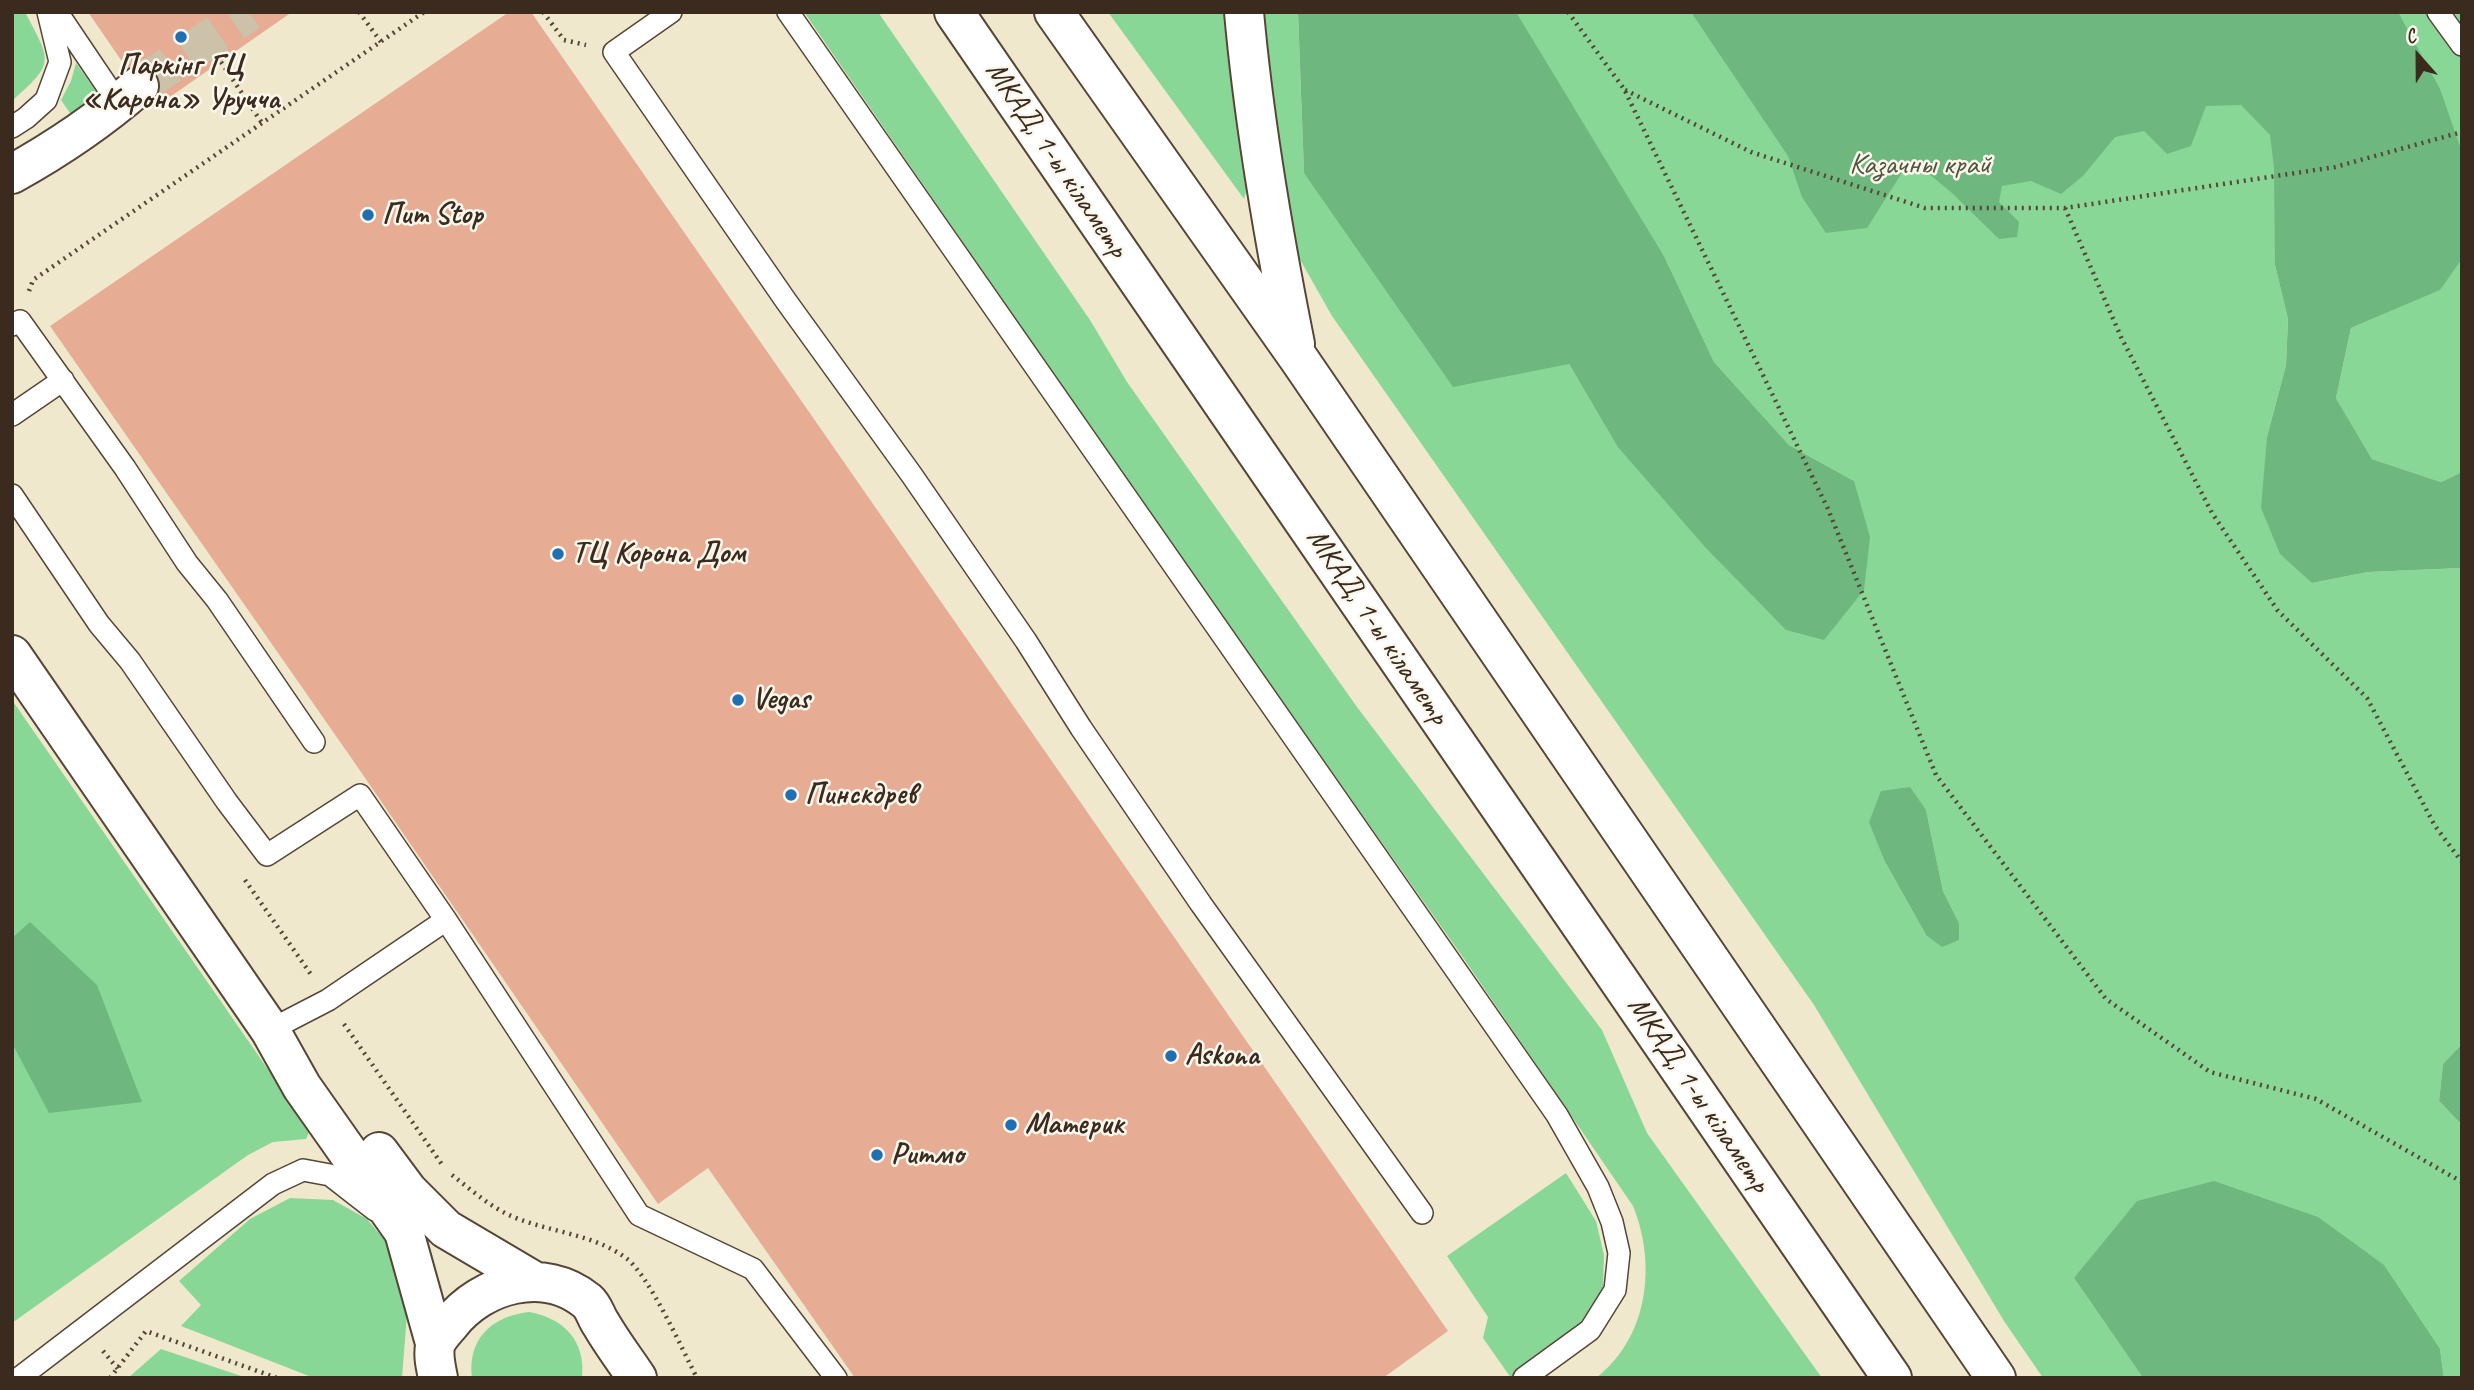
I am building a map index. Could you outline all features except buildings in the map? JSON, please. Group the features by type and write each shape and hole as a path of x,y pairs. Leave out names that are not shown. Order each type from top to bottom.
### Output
{"main road":[{"name":"МКАД, 1-ы кіламетр","path":"954,12 1892,1378"},
{"path":"1054,12 1299,359 1996,1378"},
{"path":"1244,12 1261,160 1299,359"},
{"path":"12,174 47,154 129,95"},
{"path":"12,655 270,1030 302,1087 404,1232 434,1364"},
{"path":"270,1030 317,1070 408,1191 446,1229 534,1281"},
{"path":"434,1364 458,1314 475,1298 496,1288 534,1281 569,1291 590,1303 600,1324 637,1378"},
{"path":"600,1324 606,1347 608,1378"}],"lane":[{"path":"12,127 46,100 60,62 48,12"},
{"path":"57,12 129,95"},
{"path":"671,12 614,52 772,281 911,474 1201,904 1422,1213"},
{"path":"788,12 1557,1115 1598,1187 1612,1222 1619,1253 1615,1290 1590,1329 1524,1378"},
{"path":"2438,12 2462,45"},
{"path":"16,323 63,380 187,563 217,600 314,742"},
{"path":"12,415 63,380"},
{"path":"12,495 99,624 130,661 227,802 267,855 360,795 446,920 639,1215 753,1269 836,1378"},
{"path":"270,1030 328,1000 446,920"},
{"path":"19,1378 273,1184 303,1170 330,1175 404,1232"}],"path":[{"path":"359,12 381,42"},
{"path":"16,323 33,280 424,12"},
{"path":"543,12 565,40 614,52"},
{"path":"1568,12 1624,89 1828,509 1936,775 2106,999 2210,1072 2316,1099 2462,1182"},
{"path":"220,62 262,123"},
{"path":"1624,89 1751,152 1925,208 2065,208 2335,167 2462,132"},
{"path":"2065,208 2121,337 2212,513 2278,611 2367,698 2435,826 2462,862"},
{"path":"110,1378 146,1331 276,1378"}],"green space":[{"path":"12,12 25,12 40,42 45,61 36,78 12,101"},
{"path":"804,12 878,12 1090,320 1127,382 1357,707 1602,1030 1647,1133 1822,1378 1596,1378 1614,1362 1627,1343 1637,1322 1643,1299 1645,1252 1633,1206 1462,956 1167,538"},
{"path":"1108,12 1227,12 1247,189 1244,199"},
{"name":"Казачны край","path":"1263,12 1298,12 1304,173 1569,364 1617,446 1854,481 1789,445 1714,362 1665,258 1450,12 2462,12 2462,217 2275,253 2275,265 2288,319 2286,365 2267,437 2312,583 2368,572 2462,568 2462,1044 2443,1064 2439,1101 2462,1125 2462,1378 2444,1378 2440,1349 2074,1278 2143,1378 2043,1378 2004,1321 1814,1005 1332,316 1298,256 1279,197","holes":["1926,810 1943,891 1959,923 1926,935 1884,860 1870,822"]},
{"path":"1298,12 1516,12 1665,258 1714,362 1789,445 1854,481 1870,537 1864,590 1824,640 1786,630 1705,547 1617,446 1569,364 1453,387 1304,173"},
{"name":"Казачны край","path":"1691,12 2398,12 2440,89 2462,152 2462,259 2440,290 2351,328 2336,398 2372,459 2441,482 2462,472 2462,568 2368,572 2312,583 2280,554 2261,508 2267,437 2286,365 2288,319 2275,265 2274,168 2270,135 2241,105 2206,106 2191,146 2167,154 2144,131 2115,137 2083,176 2061,194 2031,181 2002,186 1999,202 2019,222 2017,237 1999,239 1952,193 1917,164 1905,168 1867,228 1826,233 1802,197 1788,156"},
{"path":"76,63 100,97 72,116 61,100 71,81"},
{"path":"2462,259 2462,472 2441,482 2372,459 2336,398 2351,328 2439,290"},
{"path":"12,700 310,1130 306,1139 273,1142 248,1155 12,1323"},
{"path":"1910,787 1926,810 1943,891 1959,923 1959,940 1942,947 1926,935 1884,860 1869,822 1881,791"},
{"path":"30,922 97,985 142,1102 49,1113 12,1043 12,938"},
{"path":"2462,1044 2462,1125 2439,1101 2443,1064"},
{"path":"1566,1173 1596,1221 1604,1255 1603,1289 1593,1320 1538,1378 1511,1378 1483,1338 1488,1317 1447,1256"},
{"path":"2214,1181 2318,1217 2384,1265 2440,1349 2444,1378 2143,1378 2074,1278 2137,1201"},
{"path":"290,1198 333,1200 367,1219 388,1244 407,1314 402,1378 314,1378 181,1326 201,1305 179,1281 250,1219"},
{"path":"529,1312 553,1320 570,1333 580,1353 582,1378 472,1378 474,1352 485,1332 504,1319"},
{"path":"161,1349 247,1378 128,1378"}],"tunnel":[{"path":"139,86 249,12"}],"place":[{"name":"Паркінг ГЦ «Карона» Уручча","path":"181,37"},
{"name":"Пит Stop","path":"368,215"},
{"name":"ТЦ Корона Дом","path":"558,554"},
{"name":"Vegas","path":"738,700"},
{"name":"Пинскдрев","path":"791,795"},
{"name":"Askona","path":"1171,1056"},
{"name":"Материк","path":"1011,1125"},
{"name":"Ритмо","path":"877,1155"}]}
